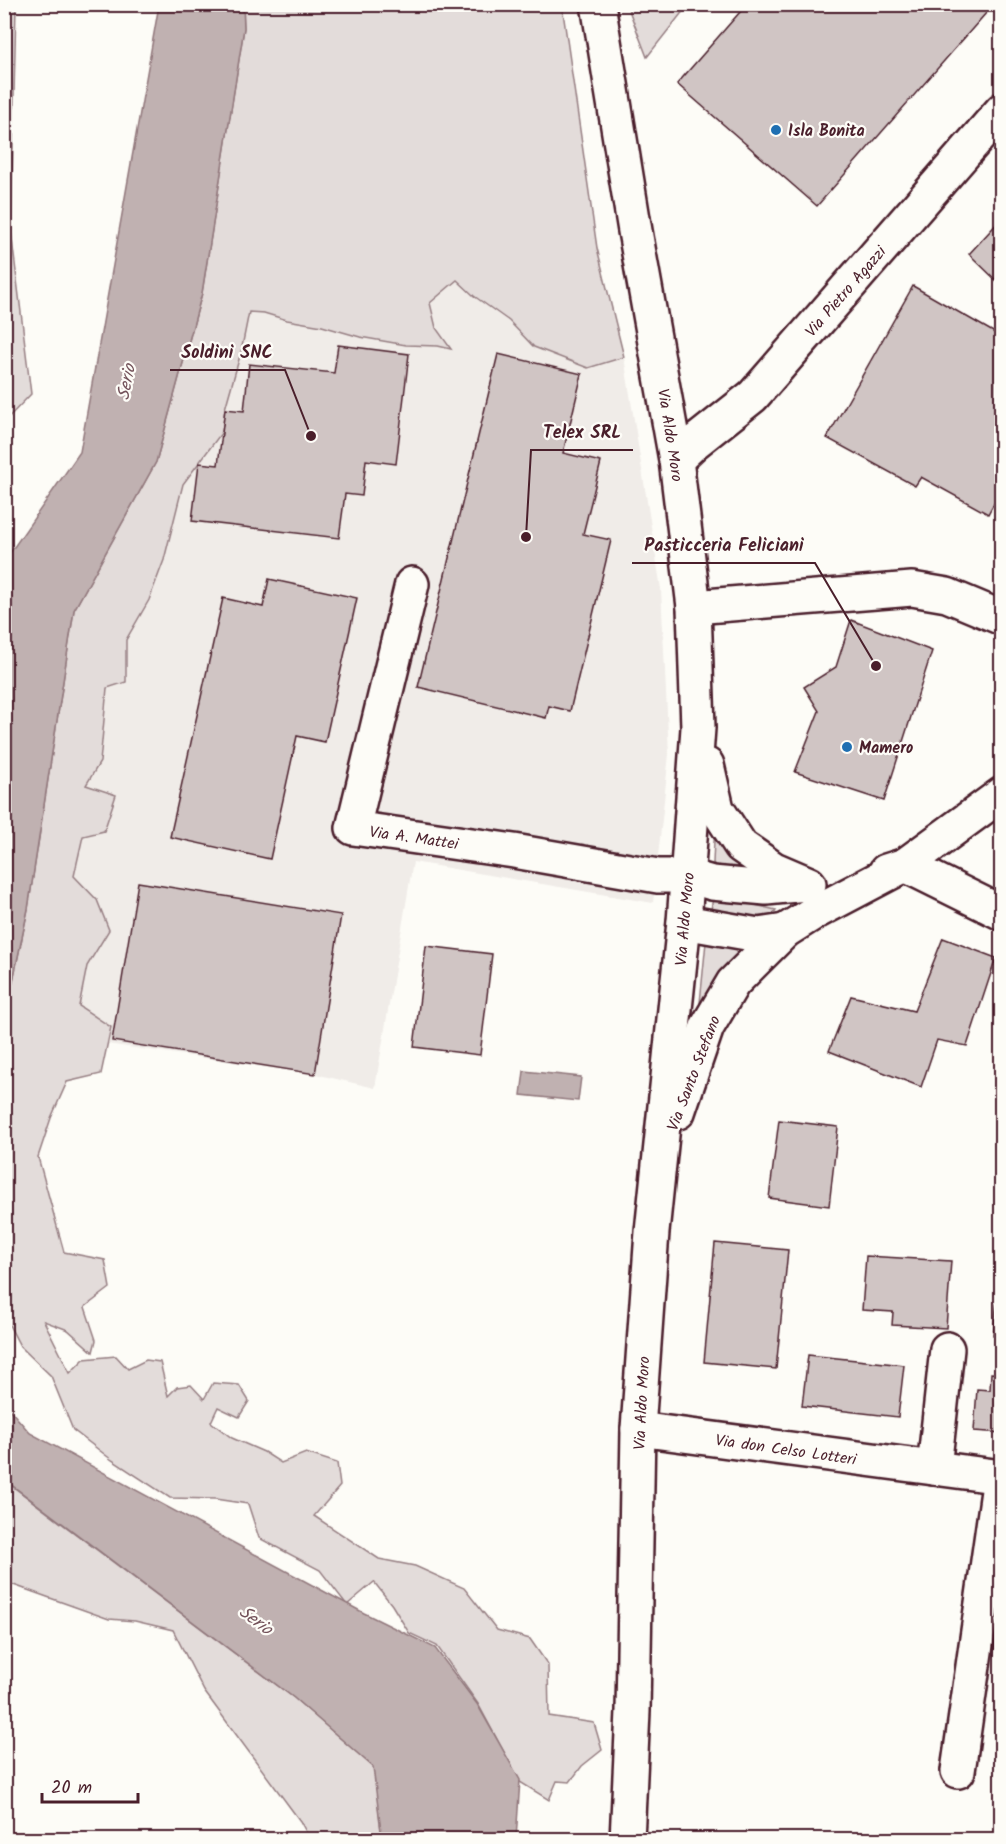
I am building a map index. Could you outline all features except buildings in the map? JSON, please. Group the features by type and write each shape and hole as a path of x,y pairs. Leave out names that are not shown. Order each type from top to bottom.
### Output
{"street":[{"name":"Via Aldo Moro","path":"598,4 635,231 676,460 694,606 698,728 688,876 658,1168 638,1429 633,1700 627,1839"},
{"name":"Via Pietro Agazzi","path":"676,460 753,396 1002,110"},
{"name":"Via A. Mattei","path":"412,584 353,828 514,851 658,876 688,876"},
{"path":"694,606 912,589 947,595 992,613"},
{"name":"Via Santo Stefano","path":"698,728 717,809 741,846 774,869 807,884"},
{"name":"Via Santo Stefano","path":"658,1168 707,1027 733,983 785,931 812,914 905,865 1002,794"},
{"path":"905,865 1002,913"},
{"name":"Via Santo Stefano","path":"688,876 712,883 766,888 852,880 905,865"},
{"name":"Via Santo Stefano","path":"684,922 758,934 785,931"},
{"path":"934,1468 947,1349"},
{"name":"Via don Celso Lotteri","path":"638,1429 1001,1477 958,1771"}],"shaded area":[{"path":"16,4 11,231 31,394 5,421 4,5"},
{"path":"627,4 688,5 647,57"},
{"path":"243,5 562,5 597,248 624,357 588,368 534,347 509,321 474,296 457,280 430,303 436,328 451,349 438,346 406,345 360,337 322,326 287,320 264,313 249,312 241,352 225,409 222,432 183,484 164,560 149,600 126,640 126,682 107,688 100,762 86,785 116,795 104,831 83,836 74,876 97,900 109,930 87,966 79,1006 111,1027 101,1074 67,1082 51,1118 38,1157 64,1252 105,1260 110,1288 85,1307 96,1340 93,1352 68,1330 44,1321 70,1373 84,1359 116,1356 128,1369 146,1360 160,1362 168,1396 177,1387 191,1385 204,1399 213,1383 239,1385 249,1401 239,1417 218,1407 211,1422 232,1438 264,1452 281,1463 306,1453 337,1463 340,1486 314,1516 379,1559 415,1566 464,1588 497,1630 530,1639 548,1665 549,1716 594,1723 602,1750 582,1766 570,1782 557,1781 549,1800 520,1782 478,1704 437,1646 409,1633 392,1605 374,1582 347,1605 320,1570 259,1538 248,1504 215,1499 170,1498 112,1460 73,1430 51,1376 20,1346 5,1317 5,1019 28,909 74,610 156,462 202,293 244,28"},
{"path":"457,280 474,296 509,321 534,347 588,368 624,357 661,589 669,754 653,903 413,862 375,1088 315,1074 107,1044 110,1027 79,1006 87,966 108,930 74,876 83,836 115,796 86,785 100,762 107,688 126,682 126,640 149,600 164,560 183,484 222,432 225,409 241,352 249,312 264,313 287,320 323,326 360,337 406,345 438,346 450,349 436,328 430,302"},
{"path":"718,835 759,875 718,869 713,863 714,841"},
{"path":"715,898 776,910 771,916 719,918 711,911"},
{"path":"706,942 752,945 699,1013"},
{"path":"4,1480 294,1698 374,1767 382,1839 310,1839 300,1821 204,1691 173,1630 135,1621 109,1619 4,1580"}],"water":[{"name":"Serio","path":"159,5 243,5 244,28 202,293 156,462 74,610 28,909 5,1019 5,560 80,452"},
{"path":"524,1071 581,1077 578,1101 521,1095"},
{"name":"Serio","path":"4,1403 30,1433 364,1613 435,1648 477,1704 520,1780 516,1839 382,1839 373,1767 294,1698 5,1480"}],"place":[{"name":"Isla Bonita","path":"776,130"},
{"name":"Soldini SNC","path":"311,436"},
{"name":"Telex SRL","path":"526,537"},
{"name":"Pasticceria Feliciani","path":"876,666"},
{"name":"Mamero","path":"847,747"}]}
